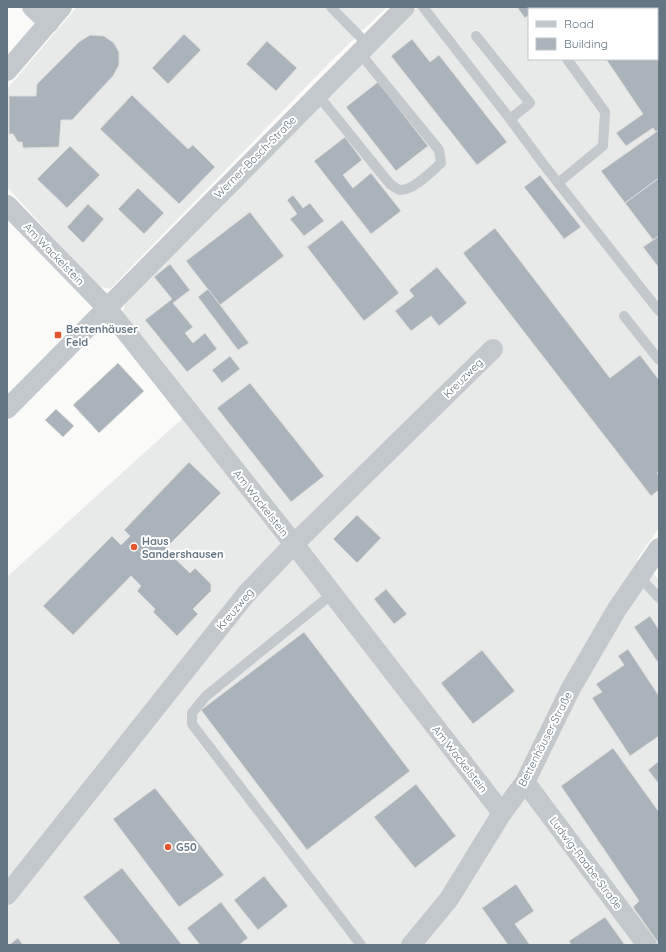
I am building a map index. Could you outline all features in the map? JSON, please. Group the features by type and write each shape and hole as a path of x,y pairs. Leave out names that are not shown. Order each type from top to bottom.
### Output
{"street":[{"path":"32,7 49,23"},
{"path":"7,71 62,7"},
{"name":"Werner-Bosch-Straße","path":"7,409 404,7"},
{"name":"Am Wackelstein","path":"7,205 107,308 294,544 502,813"},
{"name":"Kreuzweg","path":"7,895 247,593 294,544 493,348"},
{"name":"Bettenhäuser Straße","path":"410,945 449,899 502,813 524,782 571,688 616,609 659,548"},
{"name":"Ludwig-Raabe-Straße","path":"524,782 646,945"}],"lane":[{"path":"317,94 390,184 398,190 403,190 420,182 441,163 438,150 331,7"},
{"path":"423,7 558,183 659,311"},
{"path":"476,36 530,103 510,119"},
{"path":"558,183 603,146 606,112 568,60"},
{"path":"624,316 659,360"},
{"path":"640,576 659,598"},
{"path":"332,594 206,696 192,713 192,724 361,945"}],"shaded area":[{"path":"77,7 387,7 332,60 110,289 97,286 7,187 7,89"},
{"path":"418,7 659,7 659,528 637,559 654,574 659,581 659,945 7,945 7,577 195,407 123,312 125,304"}],"building":[{"path":"517,7 541,7 528,8 528,16 525,18"},
{"path":"659,7 659,130 656,132 653,128 626,146 616,133 643,114 607,60 658,60 658,8 570,8"},
{"path":"184,34 201,50 168,84 152,68"},
{"path":"90,35 104,36 114,43 119,52 119,65 113,76 72,120 61,120 59,147 23,148 22,142 18,142 13,134 9,134 9,96 36,96 37,84 79,42"},
{"path":"412,39 430,62 439,55 507,142 477,165 391,56"},
{"path":"267,41 297,68 276,91 246,64"},
{"path":"378,82 428,146 396,171 346,107"},
{"path":"132,95 188,149 193,145 215,167 179,204 100,129"},
{"path":"659,130 659,178 625,203 601,171"},
{"path":"345,137 362,160 343,175 353,188 371,173 401,211 371,234 314,161"},
{"path":"70,146 100,175 67,208 37,179"},
{"path":"540,175 581,227 564,239 524,187"},
{"path":"659,178 659,236 653,240 625,203"},
{"path":"138,188 164,213 144,234 118,209"},
{"path":"293,195 303,208 310,203 324,221 304,236 290,219 297,214 287,200"},
{"path":"88,204 104,219 83,243 67,227"},
{"path":"250,212 284,256 220,305 186,261"},
{"path":"342,220 399,293 364,321 307,247"},
{"path":"495,228 610,378 640,355 659,380 659,471 657,473 659,476 659,490 651,496 463,253"},
{"path":"659,236 659,268 643,247"},
{"path":"170,264 190,290 173,303 193,327 185,333 193,343 205,333 217,349 187,372 145,320 172,299 154,277"},
{"path":"437,267 467,303 439,326 431,316 411,331 395,311 414,296 409,290"},
{"path":"208,289 249,343 238,350 198,297"},
{"path":"230,356 240,369 222,383 212,370"},
{"path":"118,363 144,391 99,433 73,405"},
{"path":"250,383 324,476 291,502 217,408"},
{"path":"56,409 74,426 63,437 45,420"},
{"name":"Haus Sandershausen","path":"189,462 221,493 165,549 190,573 195,568 211,584 211,591 193,609 198,614 177,636 153,612 155,609 137,591 141,586 131,576 73,635 43,606 112,536 121,545 130,536 124,530"},
{"path":"357,515 381,538 357,563 333,539"},
{"path":"386,589 407,614 394,624 374,599"},
{"path":"650,616 659,630 659,664 634,627"},
{"path":"304,632 410,771 307,850 201,710"},
{"path":"628,649 659,696 659,736 630,756 592,698 602,692 596,684 624,665 618,656"},
{"path":"482,650 515,691 473,724 441,683"},
{"path":"613,748 659,812 659,944 633,907 639,901 561,786"},
{"path":"659,761 659,784 648,770"},
{"path":"416,784 456,836 415,868 374,817"},
{"name":"G50","path":"155,788 224,875 179,907 113,819"},
{"path":"122,868 182,945 121,945 83,897"},
{"path":"264,876 288,906 258,930 234,900"},
{"path":"516,884 534,911 515,924 530,945 508,945 482,908"},
{"path":"221,902 248,938 239,945 200,945 187,928"},
{"path":"605,917 625,945 571,945 569,941"},
{"path":"18,938 23,945 9,945"}],"place":[{"name":"Bettenhäuser Feld","path":"58,335"},
{"name":"Haus Sandershausen","path":"134,547"},
{"name":"G50","path":"168,847"}]}
